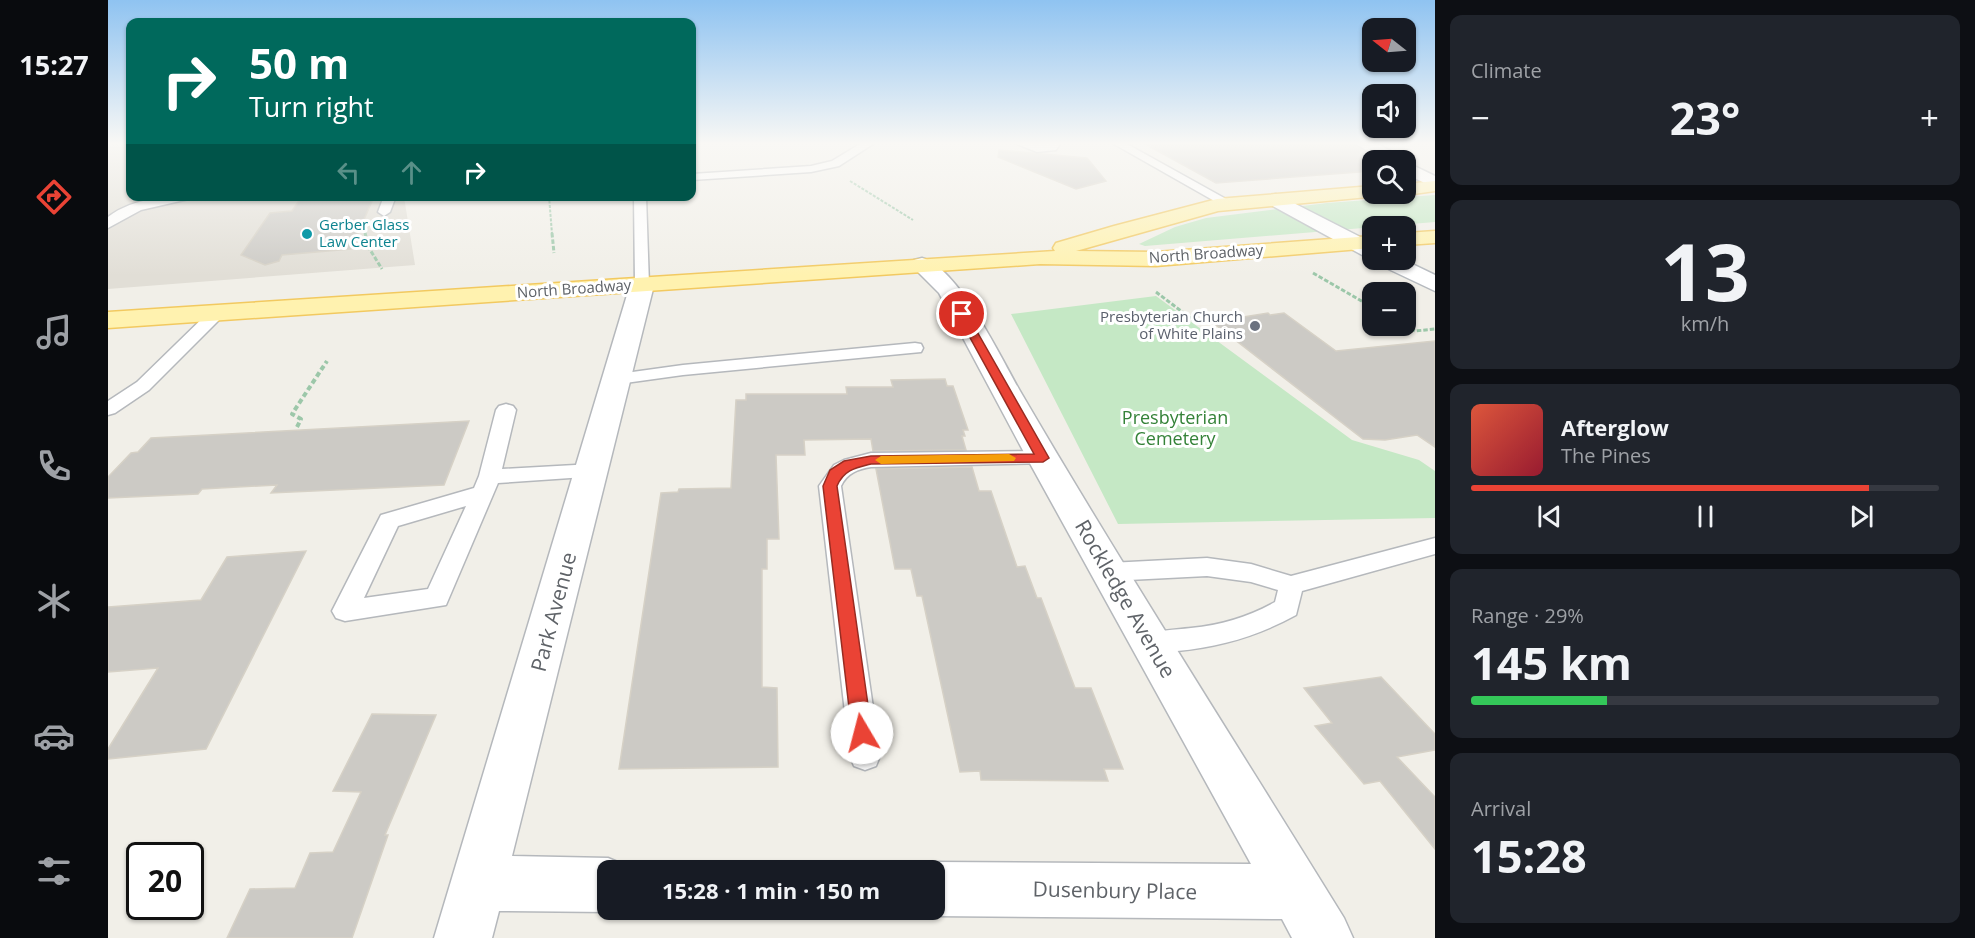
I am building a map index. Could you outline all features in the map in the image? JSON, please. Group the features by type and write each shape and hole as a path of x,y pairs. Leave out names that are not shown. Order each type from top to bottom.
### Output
{"main road":[{"name":"North Broadway","path":"1040,256 1120,230 1223,204 1362,193"},
{"path":"1223,204 1202,210 1191,219 1206,234 1242,243 1317,246"},
{"path":"1416,238 1435,237"},
{"name":"North Broadway","path":"110,321 219,311 642,285 1040,256 1156,259 1317,246 1362,246"}],"street":[{"path":"1276,200 1362,243"},
{"name":"Rockledge Avenue","path":"922,265 949,290 1150,643 1324,938"},
{"path":"1408,270 1435,284"},
{"name":"Park Avenue","path":"463,938 593,471 642,285"},
{"path":"479,884 597,885"},
{"name":"Dusenbury Place","path":"945,889 1295,892"}],"lane":[{"path":"1195,188 1223,204"},
{"path":"110,221 150,205 170,201"},
{"path":"384,212 388,201"},
{"path":"640,201 642,285"},
{"path":"108,409 152,378 219,311"},
{"path":"618,379 683,370 915,348"},
{"path":"506,410 486,485 437,598 345,611 389,521 486,485 593,471"},
{"path":"865,756 830,486 835,473 849,464 871,460 1043,458"},
{"path":"1109,572 1207,567 1251,573 1291,585 1435,546"},
{"path":"1150,643 1229,634 1262,622 1287,608 1291,585"}],"path":[{"path":"863,188 914,220"},
{"path":"549,201 554,254"},
{"path":"382,269 363,234 371,217 382,216 384,212"},
{"path":"1313,273 1362,301"},
{"path":"1156,292 1197,323"},
{"path":"1416,331 1435,329"},
{"path":"297,427 301,418 292,414 327,361"}],"shaded area":[{"path":"108,188 126,188 126,201 405,201 415,265 108,289"}],"green space":[{"path":"1435,195 1435,222 1416,224 1416,216 1362,216 1362,228 1145,246 1139,244 1175,227 1206,218 1362,200 1362,204 1416,204 1416,196"},
{"name":"Presbyterian Cemetery","path":"1156,296 1352,440 1419,460 1435,471 1435,518 1118,524 1011,314"}],"building":[{"name":"Gerber Glass Law Center","path":"299,201 372,201 351,249 282,255 279,261 265,265 241,255 270,213 292,211"},
{"path":"1268,313 1270,315 1284,313 1336,351 1435,341 1435,447 1417,435 1385,440 1363,439 1212,322"},
{"path":"945,379 947,386 953,386 968,430 963,430 965,436 962,436 966,450 873,451 871,439 804,440 805,455 776,455 779,539 767,539 767,569 762,569 762,687 777,688 778,767 619,769 661,493 678,492 679,489 731,488 736,400 746,400 746,394 847,394 846,387 893,387 891,380"},
{"path":"469,421 444,485 271,493 277,485 202,489 198,494 108,498 108,477 131,453 138,452 151,438"},
{"path":"972,467 979,491 991,491 1017,567 1025,566 1037,598 1041,598 1075,688 1091,688 1123,769 1104,769 1108,781 981,780 980,771 960,772 922,596 917,596 911,569 895,569 876,469"},
{"path":"306,551 206,749 108,759 108,749 158,668 108,672 108,607 201,600 227,557"},
{"path":"1381,677 1435,734 1435,750 1397,757 1435,797 1435,849 1380,781 1364,784 1315,726 1332,723 1304,688"},
{"path":"372,714 436,715 385,835 388,835 352,938 227,938 250,889 295,888 310,853 333,852 361,792 333,791"}],"slow traffic":[{"path":"881,460 1009,458"}],"place":[{"name":"Gerber Glass Law Center","path":"307,234"},
{"name":"Presbyterian Church of White Plains","path":"1255,326"}],"route":[{"path":"862,733 830,486 835,473 849,464 871,460 1043,458 962,314"}]}
